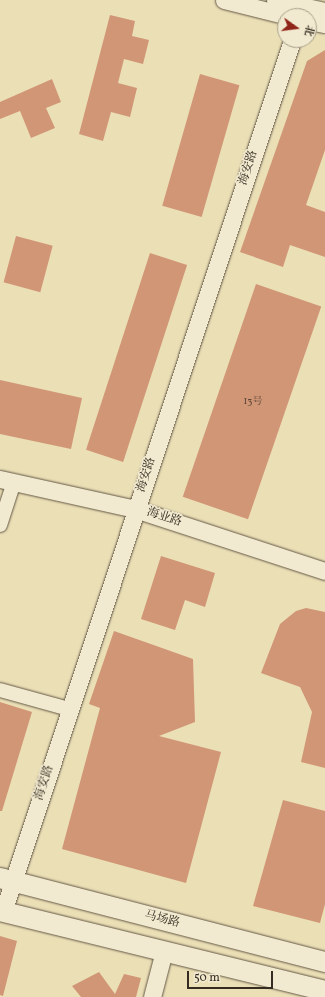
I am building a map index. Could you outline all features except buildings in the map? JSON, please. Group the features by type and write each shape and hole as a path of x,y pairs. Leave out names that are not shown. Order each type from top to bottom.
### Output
{"main road":[{"name":"马场路","path":"6,880 325,962"},
{"path":"2,911 325,991"}],"street":[{"path":"224,0 277,13"},
{"path":"275,0 296,8"},
{"name":"海安路","path":"2,911 6,880 69,708 289,48"},
{"path":"0,525 7,481"},
{"name":"海业路","path":"7,481 135,509 325,571"},
{"path":"0,690 69,708"},
{"path":"152,997 164,951"}]}
